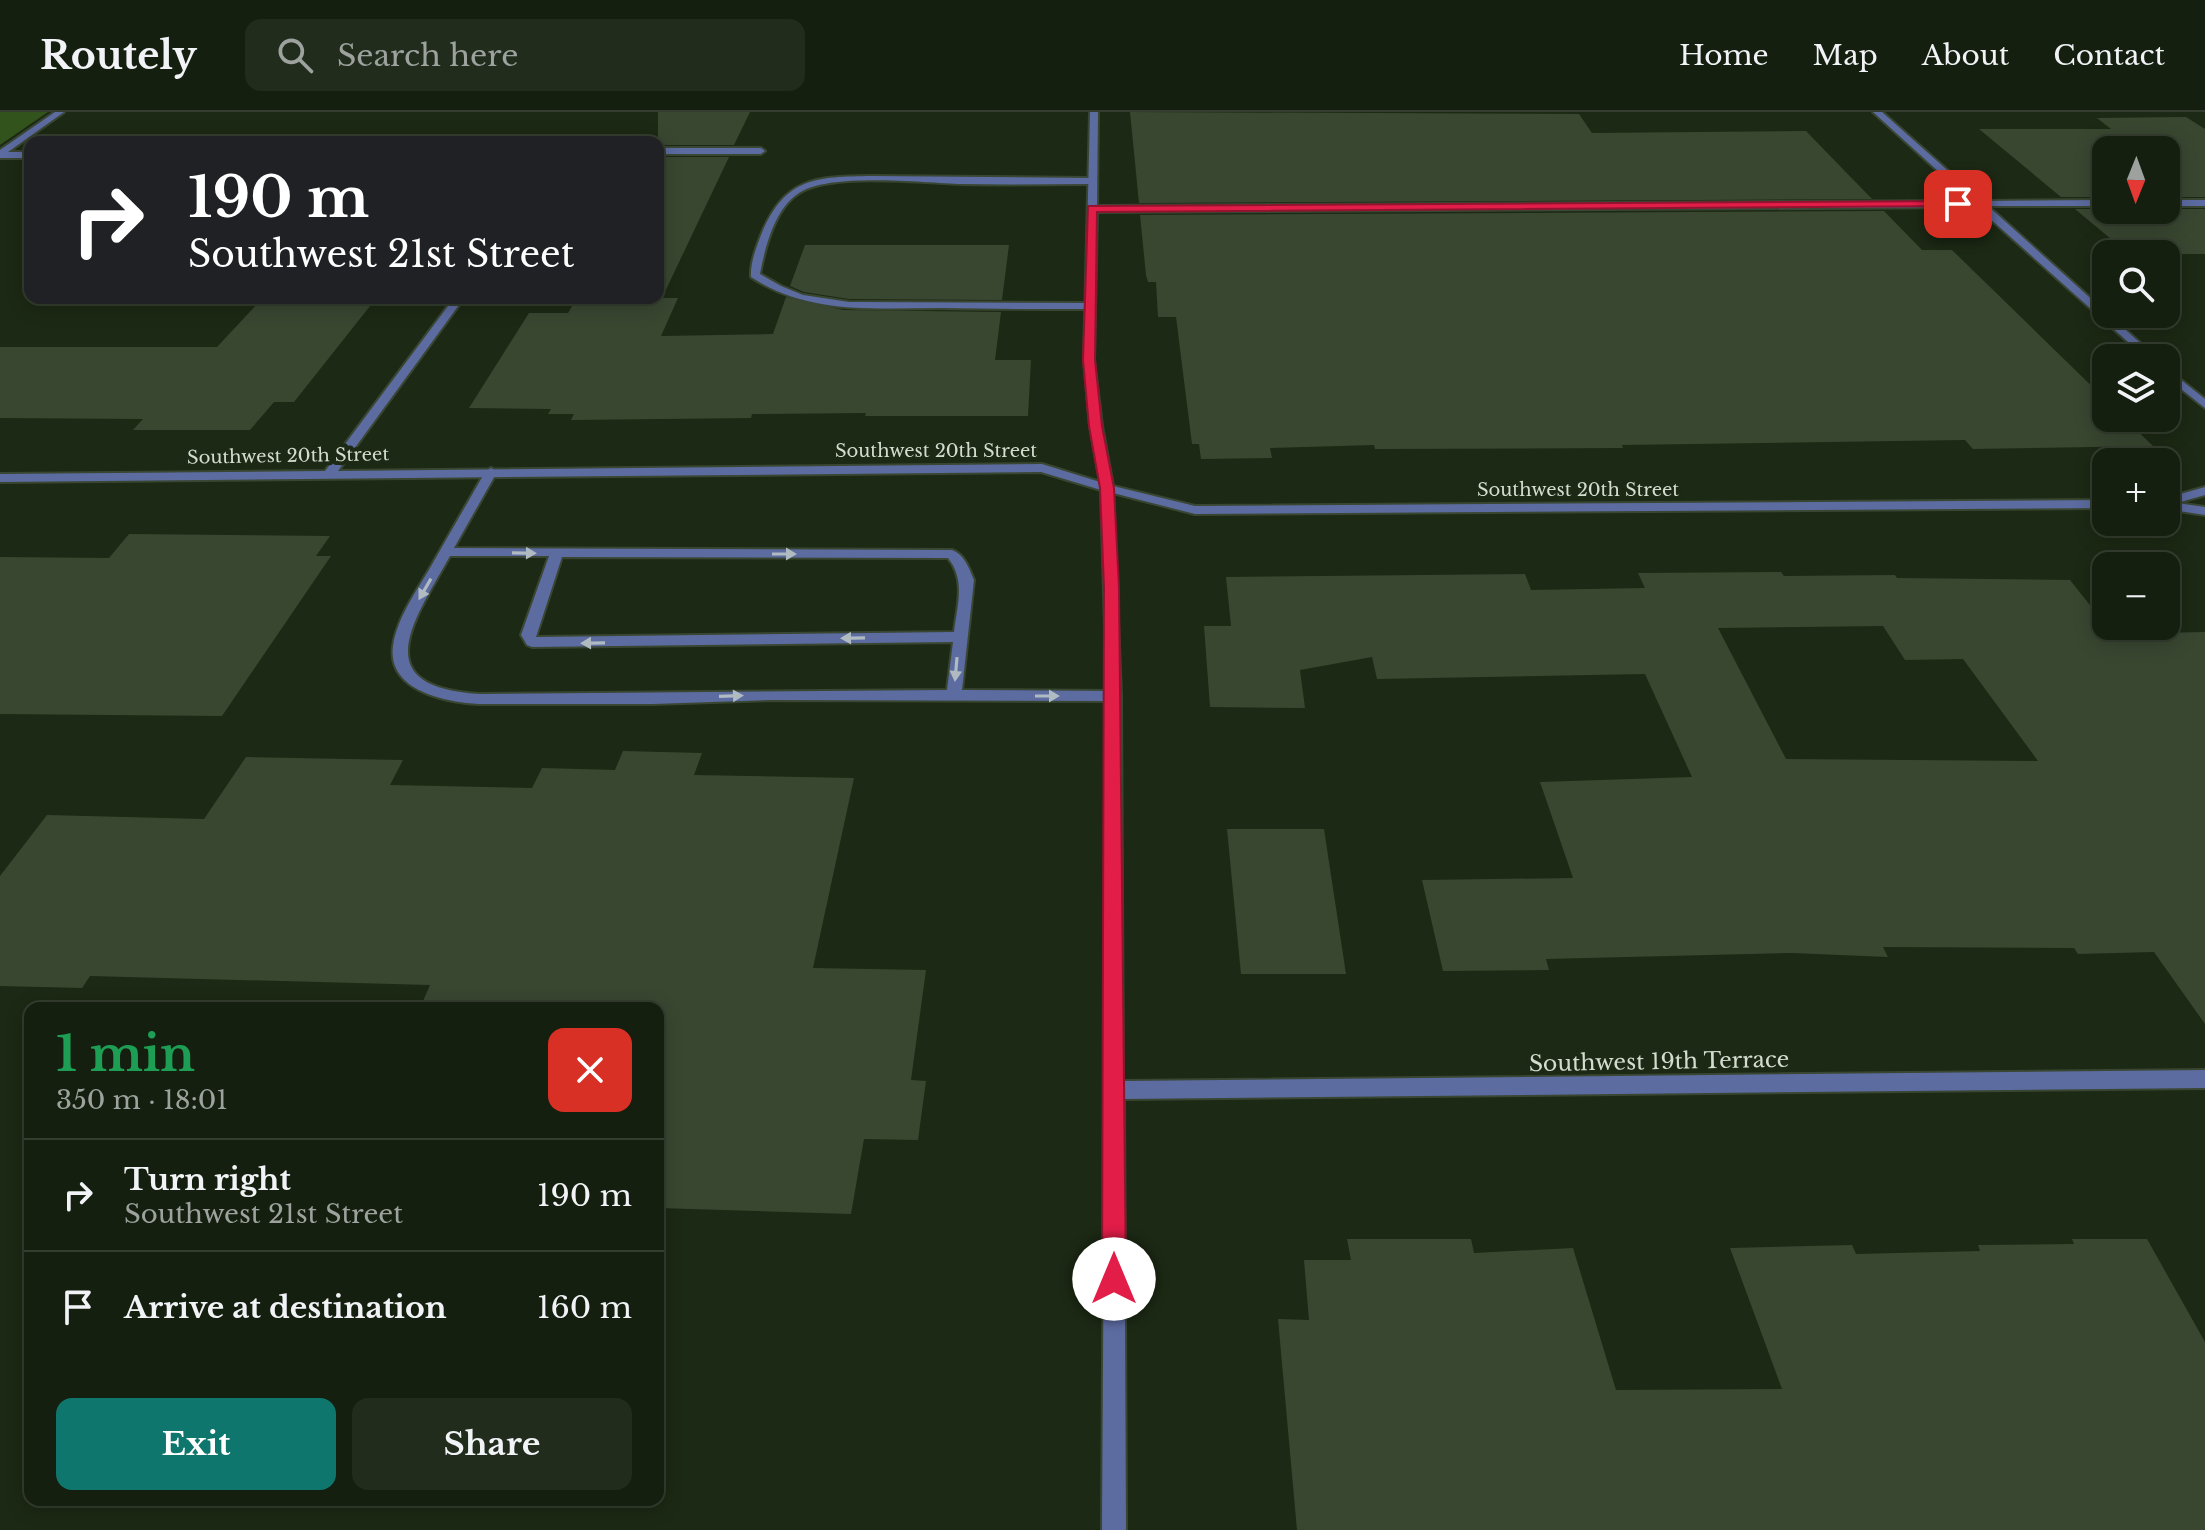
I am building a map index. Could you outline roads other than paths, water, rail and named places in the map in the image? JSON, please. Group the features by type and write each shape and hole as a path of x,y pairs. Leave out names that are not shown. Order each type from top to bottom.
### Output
{"street":[{"path":"26,136 60,112"},
{"path":"1094,112 1089,360 1094,413 1107,488 1114,696 1114,1530"},
{"path":"1877,112 2136,344"},
{"path":"0,154 24,137"},
{"path":"664,151 761,151"},
{"path":"0,154 24,155"},
{"path":"1088,306 849,305 812,302 784,294 755,275 757,263 787,198 799,189 817,183 860,179 1092,181"},
{"path":"1092,209 2092,203"},
{"path":"2180,203 2205,203"},
{"path":"330,473 455,304"},
{"path":"2180,383 2205,405"},
{"name":"Southwest 20th Street","path":"0,478 1042,468 1195,510 2092,504"},
{"path":"491,472 404,631 400,655 408,674 426,689 454,698 1114,696"},
{"path":"2180,499 2205,491"},
{"path":"2180,506 2205,511"},
{"path":"446,552 952,554 962,566 967,580 954,695"},
{"path":"557,553 528,635 532,642 959,637"},
{"name":"Southwest 19th Terrace","path":"1113,1090 2205,1079"}]}
